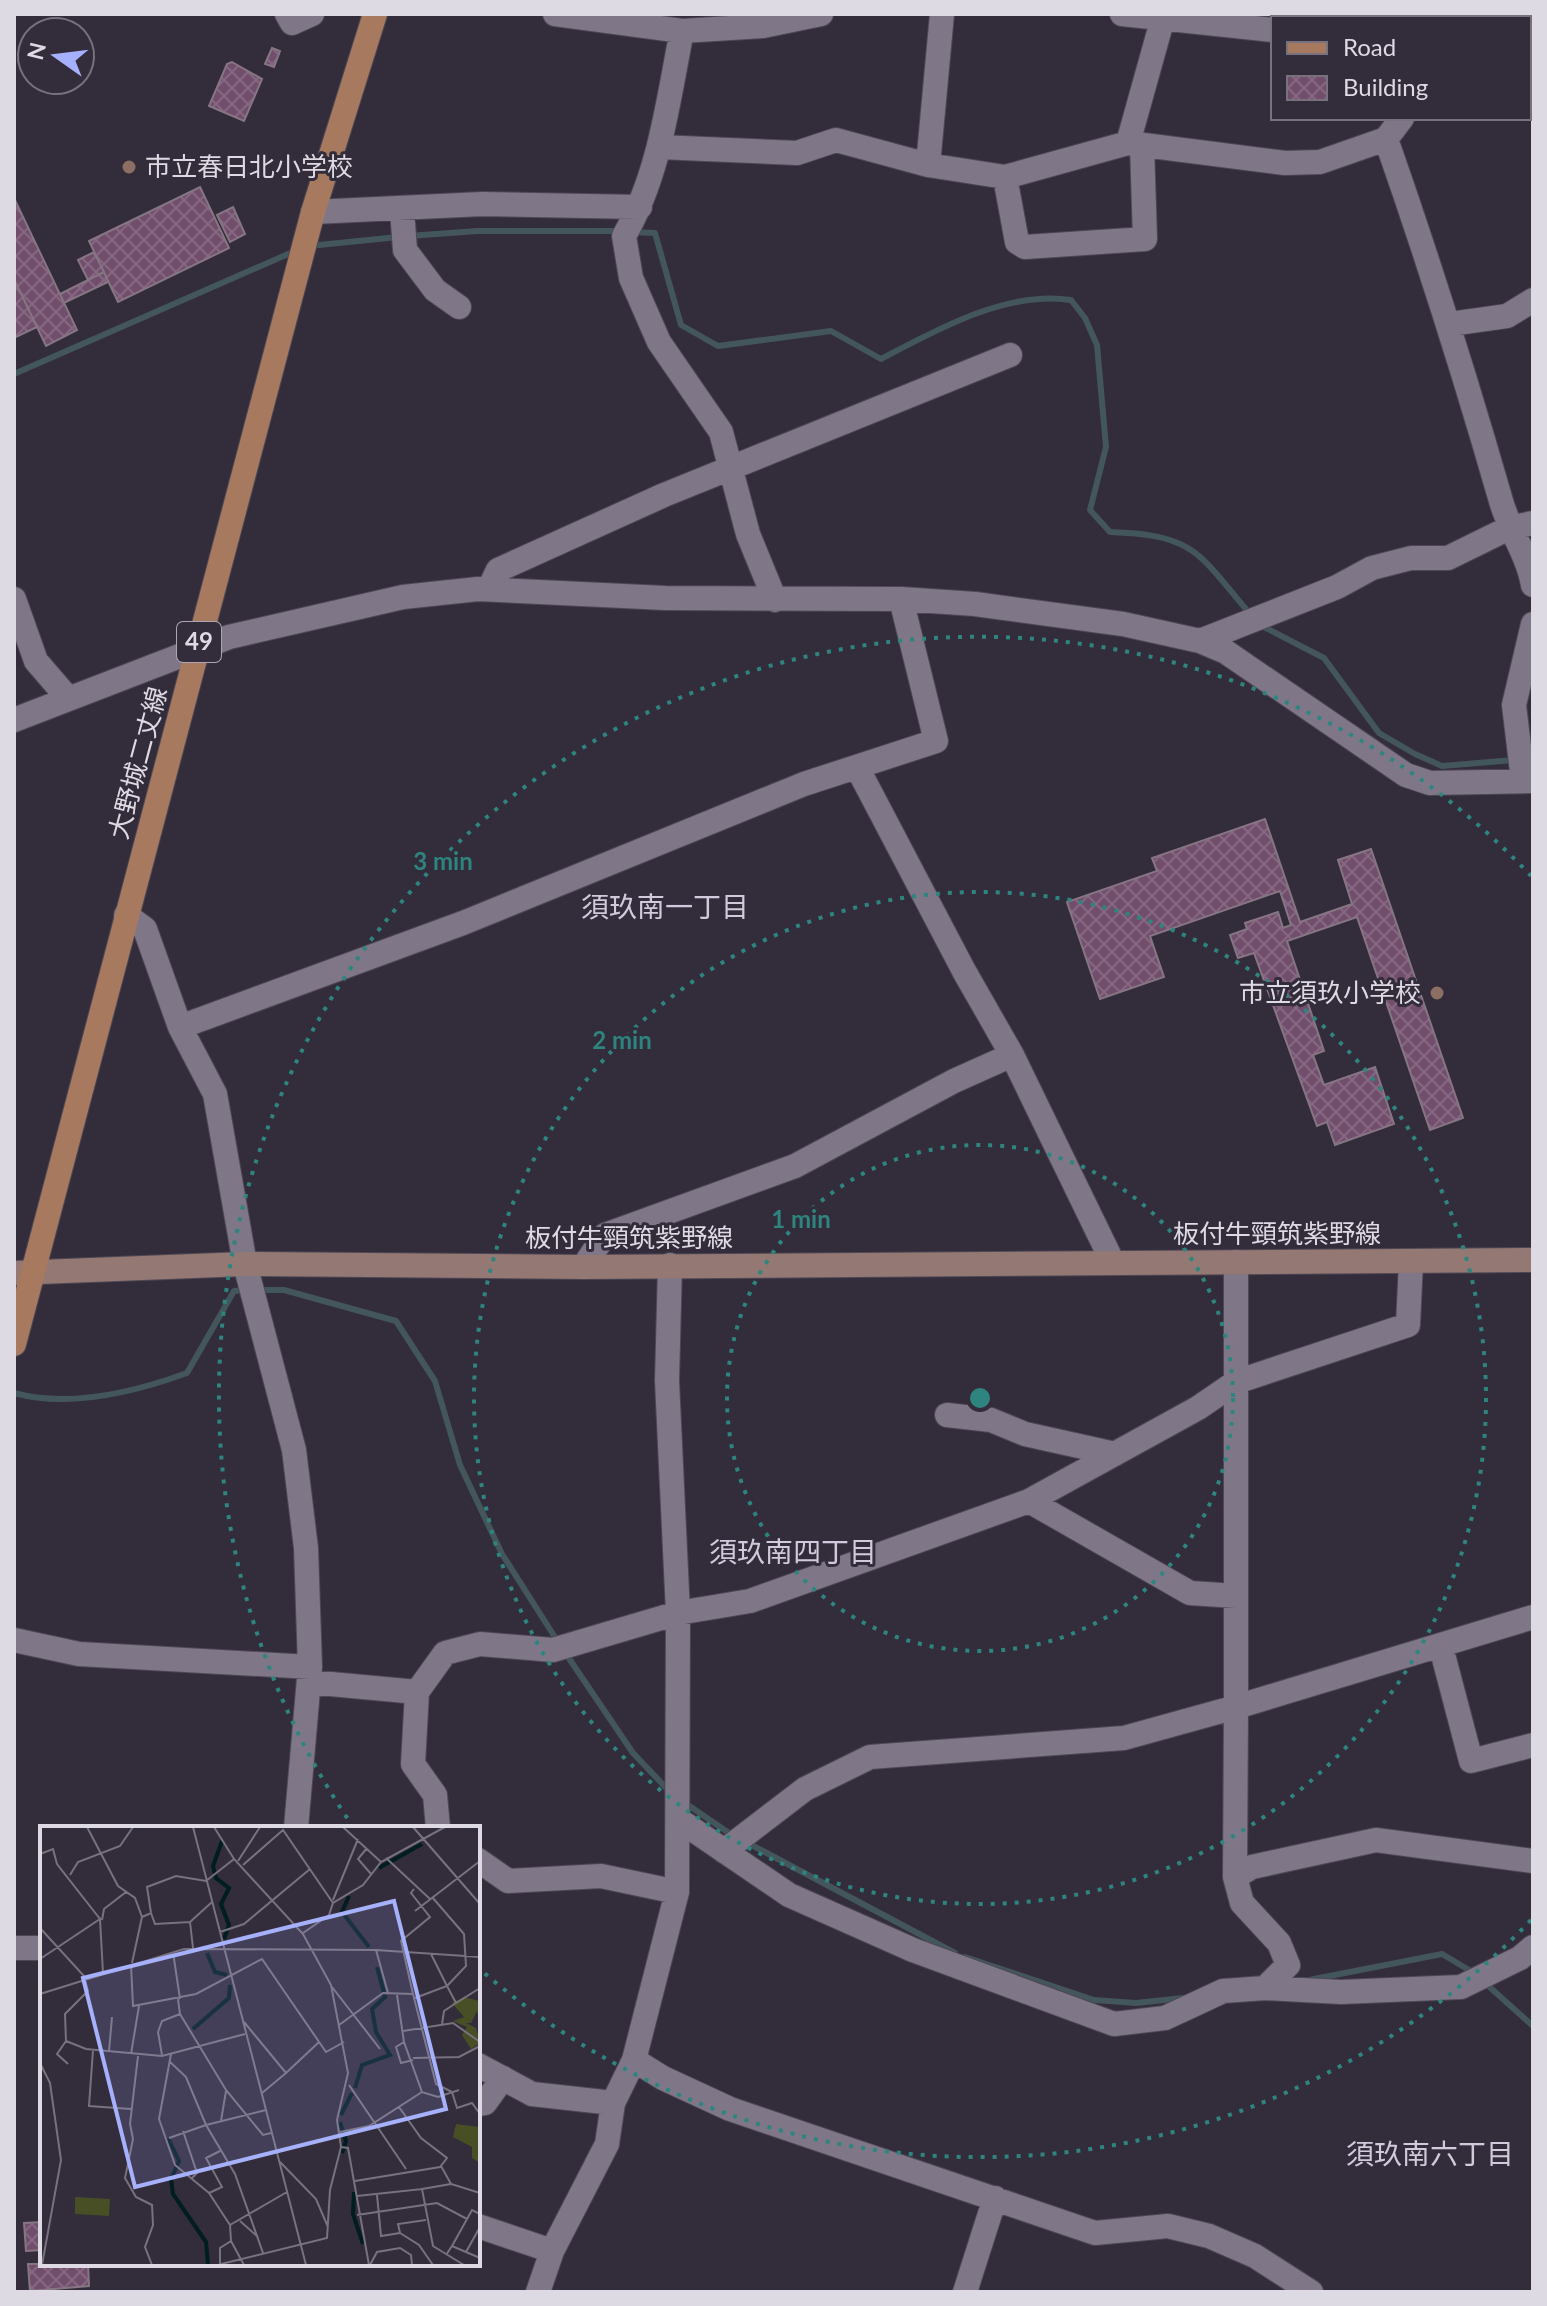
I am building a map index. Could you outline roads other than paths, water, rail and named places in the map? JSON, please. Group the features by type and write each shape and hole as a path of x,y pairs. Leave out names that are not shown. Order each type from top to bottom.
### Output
{"main road":[{"name":"大野城二丈線","path":"14,1344 23,1272 126,915 313,212 375,14"},
{"name":"板付牛頸筑紫野線","path":"23,1272 245,1264 583,1267 1533,1260"}],"street":[{"path":"287,14 292,23 312,14"},
{"path":"555,14 682,31 716,20 763,26 821,14"},
{"path":"928,165 942,14"},
{"path":"1122,14 1163,15 1271,30"},
{"path":"1005,177 1017,242 1025,247 1145,239 1135,144 1163,15"},
{"path":"682,31 659,147 640,207 624,236 631,278 659,342 721,432 748,534 775,600"},
{"path":"659,147 797,153 836,140 928,165 1005,177 1135,144 1285,163 1320,162 1386,139 1400,120"},
{"path":"1386,139 1450,324 1509,528 1530,565 1533,585"},
{"path":"313,212 482,204 640,207"},
{"path":"402,210 405,250 435,290 459,307"},
{"path":"1450,324 1507,316 1533,300"},
{"path":"489,589 498,570 731,469 1010,355"},
{"path":"1200,641 1337,587 1372,568 1411,558 1448,558 1509,528 1533,523"},
{"path":"14,720 198,647 403,597 489,589 775,600 901,599 975,604 1123,624 1200,641 1226,652 1406,775 1430,783 1528,780 1514,705 1533,624"},
{"path":"14,599 36,661 67,697"},
{"path":"180,1027 463,923 804,784 858,769 936,741 901,599"},
{"path":"858,769 964,971 1012,1055 1113,1263"},
{"path":"126,915 145,929 180,1027 215,1094 245,1264 294,1450 306,1548 309,1674 296,1826"},
{"path":"583,1267 605,1235 795,1166 954,1081 1012,1055"},
{"path":"1236,1262 1235,1877 1242,1903 1279,1943 1288,1965 1265,1988"},
{"path":"438,1826 435,1795 413,1764 417,1692 445,1653 480,1644 553,1650 678,1613 750,1601 1029,1501 1198,1408 1236,1382 1408,1325 1411,1262"},
{"path":"538,2292 552,2251 607,2144 613,2103 634,2060 677,1892 678,1613 667,1381 670,1265"},
{"path":"947,1415 991,1420 1025,1434 1115,1454"},
{"path":"1029,1501 1190,1593 1236,1596"},
{"path":"724,1851 805,1789 870,1757 1124,1738 1441,1647 1533,1617"},
{"path":"14,1640 79,1654 309,1674 417,1692"},
{"path":"1441,1647 1471,1761 1533,1745"},
{"path":"679,1820 789,1895 913,1950 1114,2024 1165,2018 1223,1991 1265,1988 1341,1992 1461,1987 1520,1958 1533,1947"},
{"path":"1235,1877 1252,1867 1376,1840 1533,1861"},
{"path":"480,1861 508,1881 601,1876 677,1892"},
{"path":"14,1948 40,1948"},
{"path":"634,2060 663,2078 730,2109 1095,2233 1168,2226 1209,2236 1255,2256 1311,2292"},
{"path":"480,2066 532,2094 613,2103"},
{"path":"480,2104 485,2103 503,2078"},
{"path":"965,2292 995,2198"},
{"path":"480,2227 552,2251"}],"waterway":[{"path":"409,236 477,231 621,231"},
{"path":"632,232 655,233 681,325 718,346 831,331 881,359 948,325 997,307 1047,298 1071,300 1085,318 1097,345 1106,447 1090,510 1110,532 1161,538 1193,551 1250,614"},
{"path":"309,246 398,237"},
{"path":"14,374 295,251"},
{"path":"1260,625 1324,658 1379,733 1415,754 1442,766 1514,760"},
{"path":"14,1393 57,1399 102,1396 187,1373 234,1291 247,1290"},
{"path":"258,1290 284,1290 396,1321 435,1381 460,1465 502,1554 558,1642"},
{"path":"564,1651 633,1753 670,1792"},
{"path":"685,1803 732,1835"},
{"path":"746,1842 955,1953"},
{"path":"1309,1980 1442,1954 1474,1973"},
{"path":"965,1957 1094,2000 1136,2003 1183,1998"},
{"path":"1485,1983 1533,2026"}],"place":[{"name":"市立春日北小学校","path":"129,167"},
{"name":"市立須玖小学校","path":"1437,993"}],"district":[{"name":"須玖南一丁目","path":"665,907"},
{"name":"須玖南四丁目","path":"793,1552"},
{"name":"須玖南六丁目","path":"1430,2154"}]}
